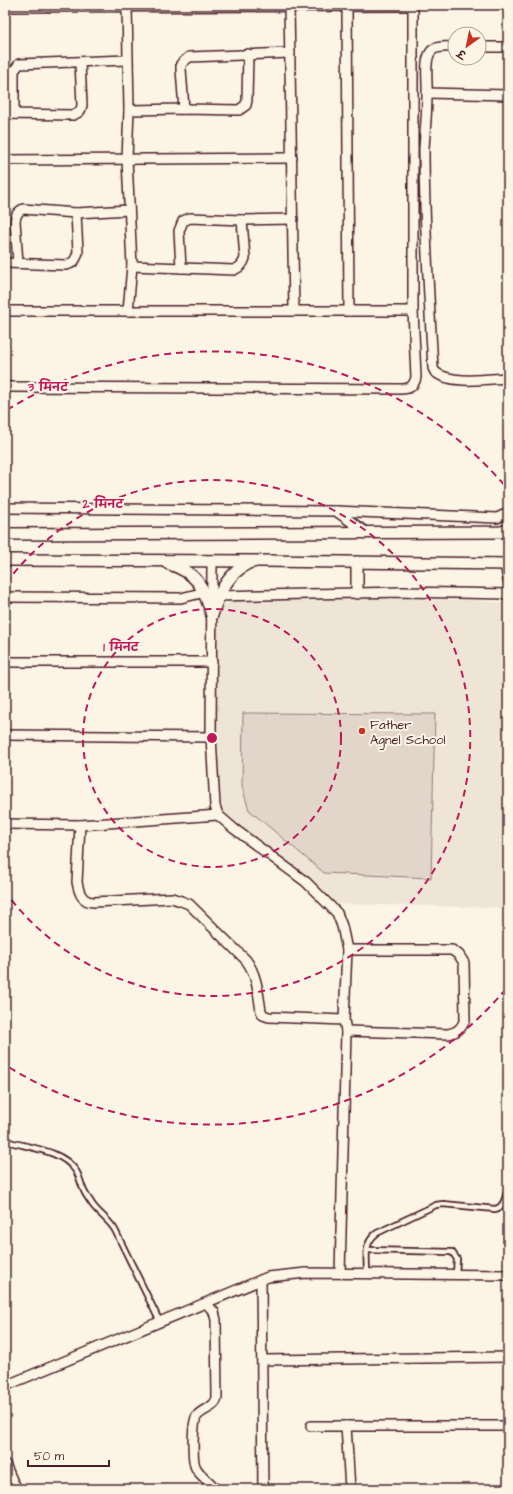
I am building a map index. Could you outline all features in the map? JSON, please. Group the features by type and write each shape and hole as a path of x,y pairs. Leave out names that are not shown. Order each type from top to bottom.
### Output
{"street":[{"path":"289,5 294,311"},
{"path":"5,7 413,5 413,311 416,378 415,383 408,389 5,387"},
{"path":"126,6 129,110 127,159 132,266 128,311"},
{"path":"347,6 349,311"},
{"path":"487,47 508,46"},
{"path":"447,47 436,47 430,52 427,64 424,148 426,241 434,372 446,378 460,380 508,378"},
{"path":"184,109 181,64 189,57 290,53"},
{"path":"129,110 239,110 246,105 247,100 248,54"},
{"path":"80,62 82,105 81,110 78,113 73,115 10,114 14,71 19,64 127,60"},
{"path":"427,93 508,95"},
{"path":"5,160 292,158"},
{"path":"18,263 15,221 19,211 23,209 76,213 129,210"},
{"path":"5,263 66,265 72,263 78,252 76,213"},
{"path":"181,268 179,231 183,221 190,218 242,220 293,219"},
{"path":"132,266 234,270 244,263 245,258 242,220"},
{"path":"5,311 413,311"},
{"path":"5,508 336,511 489,518 497,518 508,513"},
{"path":"336,511 367,533"},
{"path":"5,534 501,532 508,530"},
{"path":"5,560 212,560 507,564 508,580"},
{"path":"160,560 177,566 197,581 205,592 212,615"},
{"path":"212,560 211,737 213,792 218,815 233,828 306,882 337,913 342,926 347,950 344,1020 346,1031 340,1273"},
{"path":"212,615 218,596 225,584 235,572 249,562 262,561"},
{"path":"357,562 357,593"},
{"path":"5,597 182,598 205,592"},
{"path":"218,596 357,593 508,594"},
{"path":"5,662 212,662"},
{"path":"5,735 211,737"},
{"path":"5,824 80,825 218,815"},
{"path":"80,825 77,882 83,899 88,902 94,902 172,898 189,904 246,960 252,968 256,976 260,1011 263,1015 268,1017 344,1020"},
{"path":"346,1031 448,1034 457,1032 462,1027 465,1019 464,963 459,955 452,950 347,950"},
{"path":"5,1386 268,1277 306,1273 508,1275"},
{"path":"261,1280 263,1360 263,1489"},
{"path":"206,1303 214,1312 216,1320 217,1398 213,1406 200,1413 194,1420 194,1461 196,1468 215,1489"},
{"path":"263,1360 508,1356"},
{"path":"311,1426 508,1426"},
{"path":"346,1426 350,1489"},
{"path":"5,1464 15,1487 5,1489"}],"lane":[{"path":"10,1142 53,1154 69,1162 76,1172 84,1191 93,1205 115,1230 160,1322"},
{"path":"367,1273 368,1244 377,1234 436,1205 443,1204 495,1210 499,1209 502,1206 508,1189"},
{"path":"367,1250 452,1252 457,1259 456,1274"}],"shaded area":[{"name":"Father Agnel School","path":"357,598 468,600 508,603 508,908 332,904 223,814 218,800 215,761 217,622 221,606 231,601"},
{"path":"243,713 435,714 431,878 324,873 249,810 242,787"}],"place":[{"name":"Father Agnel School","path":"362,731"}]}
